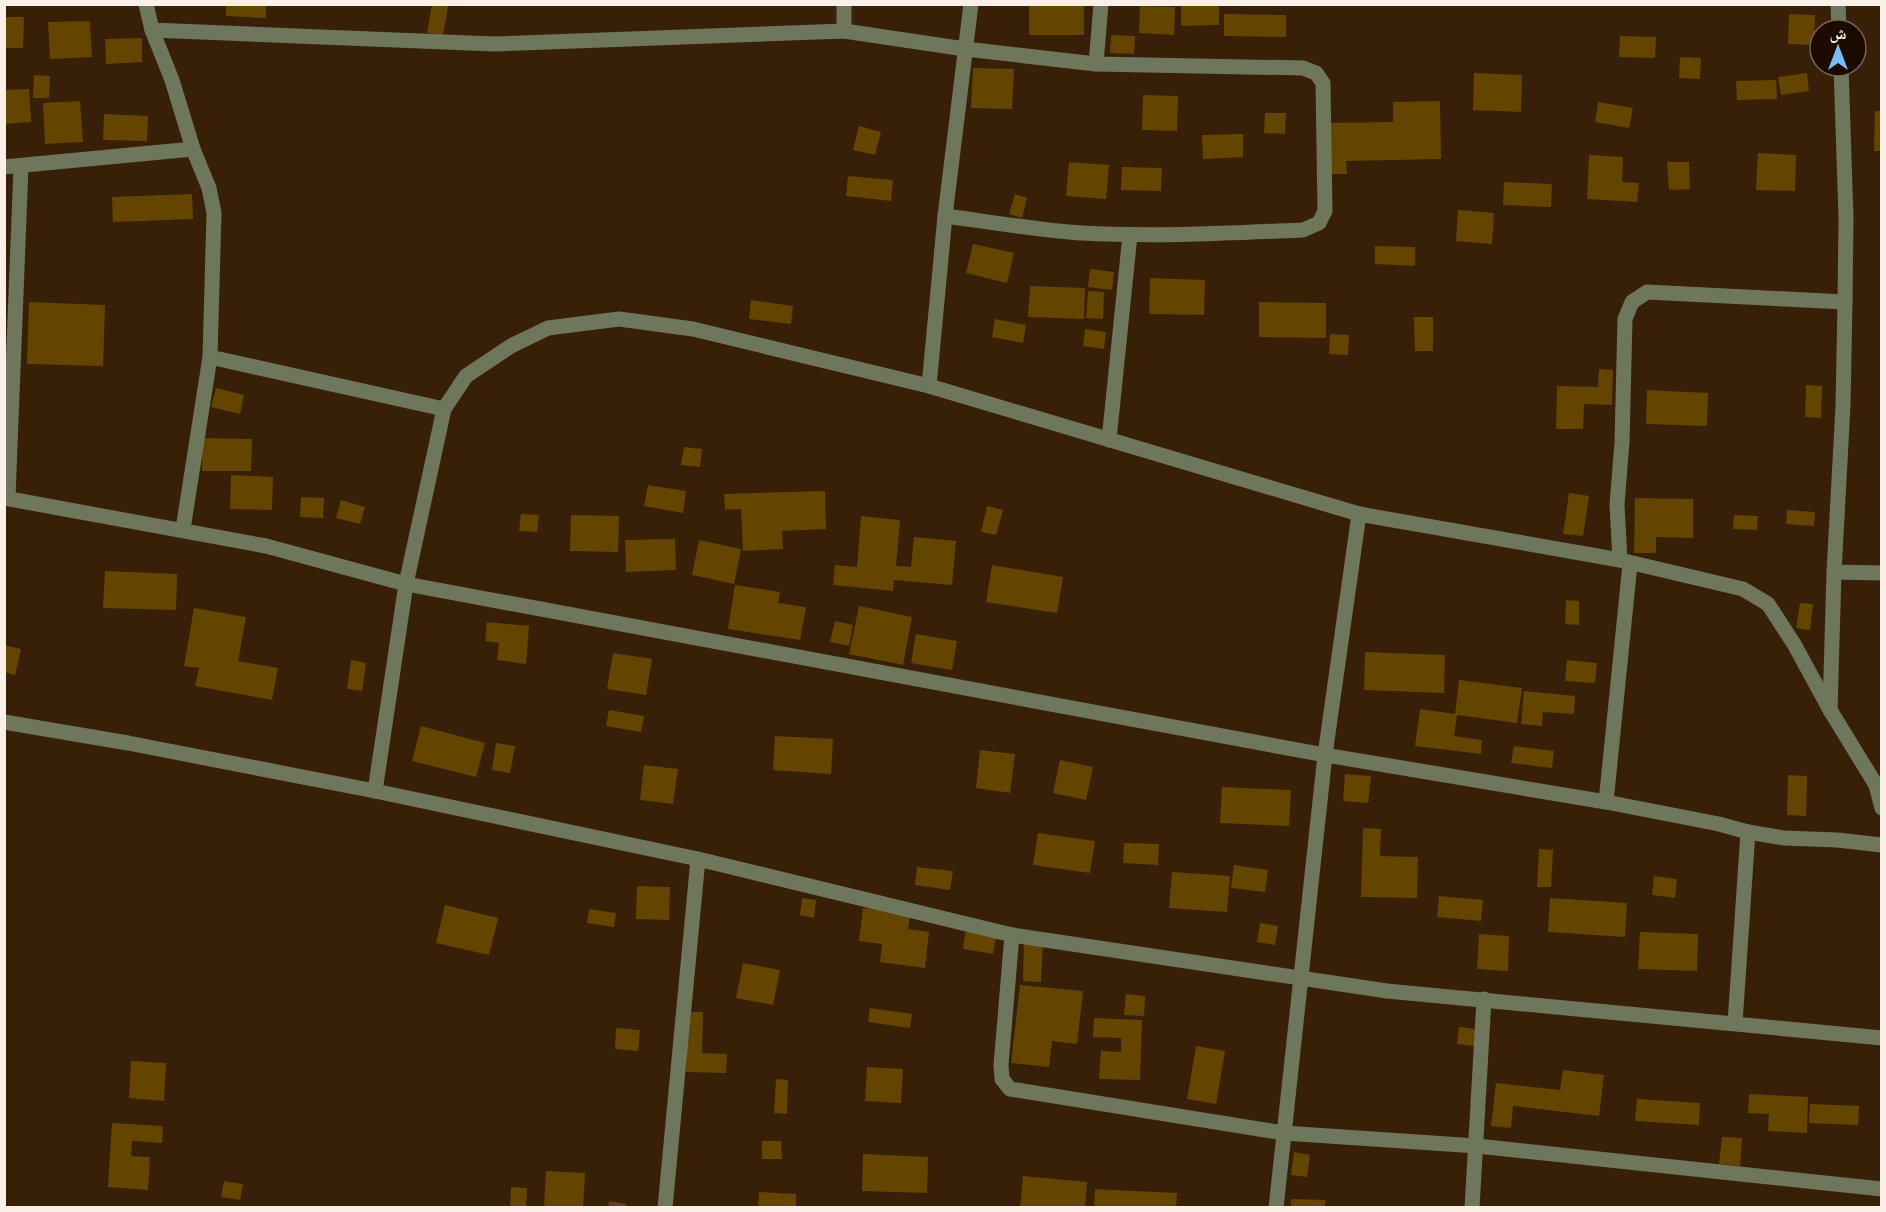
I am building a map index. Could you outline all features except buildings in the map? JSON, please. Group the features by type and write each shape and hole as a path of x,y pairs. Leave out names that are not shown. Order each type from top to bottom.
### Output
{"street":[{"path":"146,4 152,30 172,80 193,149 208,188 214,213 210,357 183,529"},
{"path":"844,4 844,31"},
{"path":"929,386 945,216 971,4"},
{"path":"1096,64 1101,4"},
{"path":"152,30 494,44 844,31 965,49 1096,64 1303,68 1316,73 1323,83 1325,211 1319,223 1303,230 1130,235 1080,233 945,216"},
{"path":"1830,710 1834,572 1844,406 1846,218 1841,78"},
{"path":"4,167 193,149"},
{"path":"21,167 6,498 266,546 406,584 1324,755 1606,802 1784,838 1837,840 1881,845"},
{"path":"1108,440 1130,235"},
{"path":"1606,802 1625,562 1617,505 1622,442 1624,319 1632,303 1647,292 1845,302"},
{"path":"375,791 406,584 444,409 466,376 511,346 548,328 619,319 693,329 929,386 1359,514 1625,562 1743,589 1768,604 1794,644 1830,710 1875,784 1881,808"},
{"path":"210,357 444,409"},
{"path":"1276,1208 1324,755 1359,514"},
{"path":"1834,572 1881,573"},
{"path":"4,722 128,742 698,859 1012,935 1387,991 1881,1038"},
{"path":"1735,1023 1748,832"},
{"path":"664,1208 698,859"},
{"path":"1012,935 1001,1065 1002,1079 1010,1089 1284,1133 1477,1146 1881,1190"},
{"path":"1472,1208 1484,999"}]}
